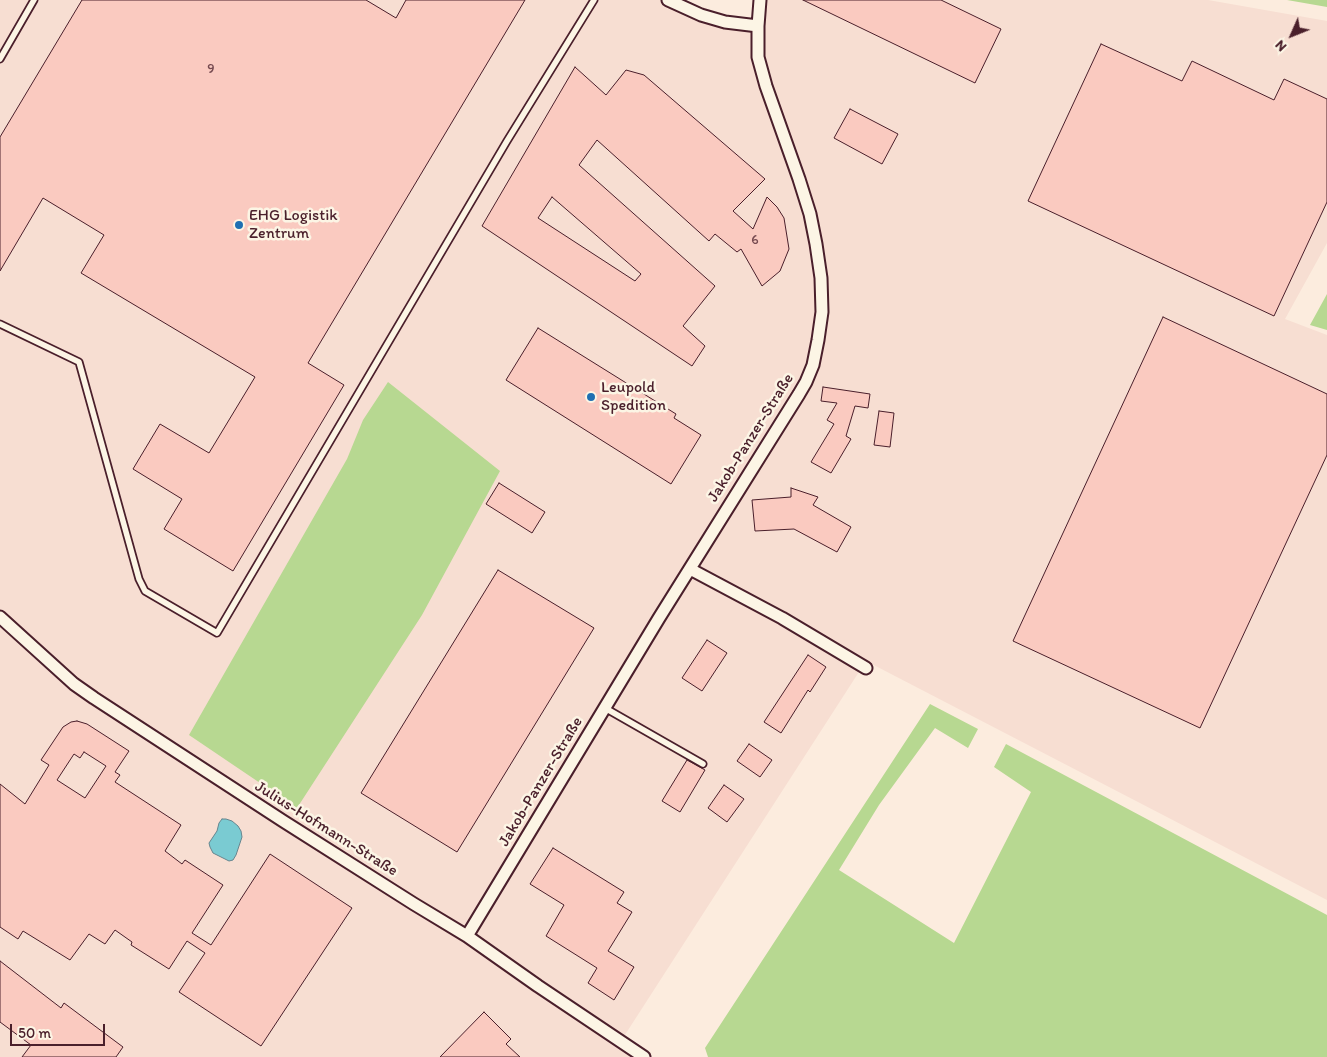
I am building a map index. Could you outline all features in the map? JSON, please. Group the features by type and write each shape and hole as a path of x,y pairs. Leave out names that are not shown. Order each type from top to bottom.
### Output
{"street":[{"path":"668,0 700,15 724,22 758,26"},
{"name":"Jakob-Panzer-Straße","path":"467,936 806,382 813,365 822,312 821,278 812,221 758,58 760,0"},
{"path":"690,569 782,618 866,668"},
{"name":"Julius-Hofmann-Straße","path":"0,617 74,684 94,698 283,821 467,936 644,1057"}],"lane":[{"path":"0,59 34,0"},
{"path":"0,324 79,362 139,579 145,591 217,633 507,141 594,0"},
{"path":"605,708 702,764"}],"shaded area":[{"path":"0,0 667,0 758,27 762,0 1208,0 1327,21 1327,243 1285,319 1327,335 1327,900 866,661 621,1041 643,1057 0,1057"}],"green space":[{"path":"1287,0 1327,0 1327,7"},
{"path":"1327,294 1327,330 1310,325"},
{"path":"388,382 500,471 422,615 297,808 189,735 347,459 363,420"},
{"path":"930,704 978,729 968,748 935,728 879,805 839,870 954,943 1031,792 994,767 1006,744 1327,915 1327,1057 708,1057 705,1048"}],"water":[{"path":"222,819 232,821 238,826 242,837 236,855 233,860 229,861 213,853 209,843"}],"building":[{"path":"82,0 366,0 396,18 406,0 525,0 308,363 344,385 233,571 164,529 182,499 133,469 160,424 209,453 255,377 81,273 104,235 43,198 0,271 0,137"},
{"path":"803,0 941,0 1001,29 975,83"},
{"path":"1101,44 1182,81 1192,61 1274,100 1284,79 1327,99 1327,202 1274,316 1028,201"},
{"path":"575,67 606,95 626,70 644,75 765,179 733,211 753,229 767,197 784,218 789,249 780,271 762,286 741,249 737,252 715,234 709,241 597,140 579,165 715,286 683,326 705,346 692,366 482,226","holes":["552,197 641,274 635,281 538,218"]},
{"path":"850,109 898,134 882,164 834,138"},
{"path":"1163,317 1327,394 1327,455 1200,728 1013,641"},
{"name":"Leupold Spedition","path":"538,328 676,414 674,418 701,435 671,484 506,380"},
{"path":"823,387 870,394 868,408 855,406 846,436 851,439 831,473 811,462 834,424 827,420 837,403 821,401"},
{"path":"879,411 894,413 890,447 874,445"},
{"path":"499,483 545,512 532,533 486,504"},
{"path":"791,488 818,497 813,505 851,527 837,552 794,529 755,531 752,500 791,497"},
{"path":"498,570 594,628 457,852 361,793"},
{"path":"707,640 727,653 702,691 682,678"},
{"path":"808,655 826,667 810,692 808,690 781,733 764,722"},
{"path":"77,721 87,724 129,751 115,772 120,775 115,782 181,825 165,851 182,864 185,860 223,885 192,933 211,945 270,854 352,908 261,1046 179,992 205,953 187,941 169,969 131,945 132,942 115,930 105,944 89,934 70,960 23,931 18,939 0,927 0,784 25,804 49,765 41,760 63,727","holes":["84,752 106,766 85,798 57,780 74,754 80,758"]},
{"path":"749,744 772,760 760,777 737,761"},
{"path":"687,760 705,770 680,812 662,801"},
{"path":"724,785 744,799 727,822 708,808"},
{"path":"553,848 624,892 617,903 632,912 608,951 634,967 614,1000 588,983 597,968 546,936 564,905 530,884"},
{"path":"0,961 61,1008 64,1003 123,1047 116,1057 22,1057 31,1045 0,1022"},
{"path":"484,1012 511,1039 506,1044 520,1057 440,1057"}],"place":[{"name":"EHG Logistik Zentrum","path":"239,225"},
{"name":"Leupold Spedition","path":"591,397"}]}
